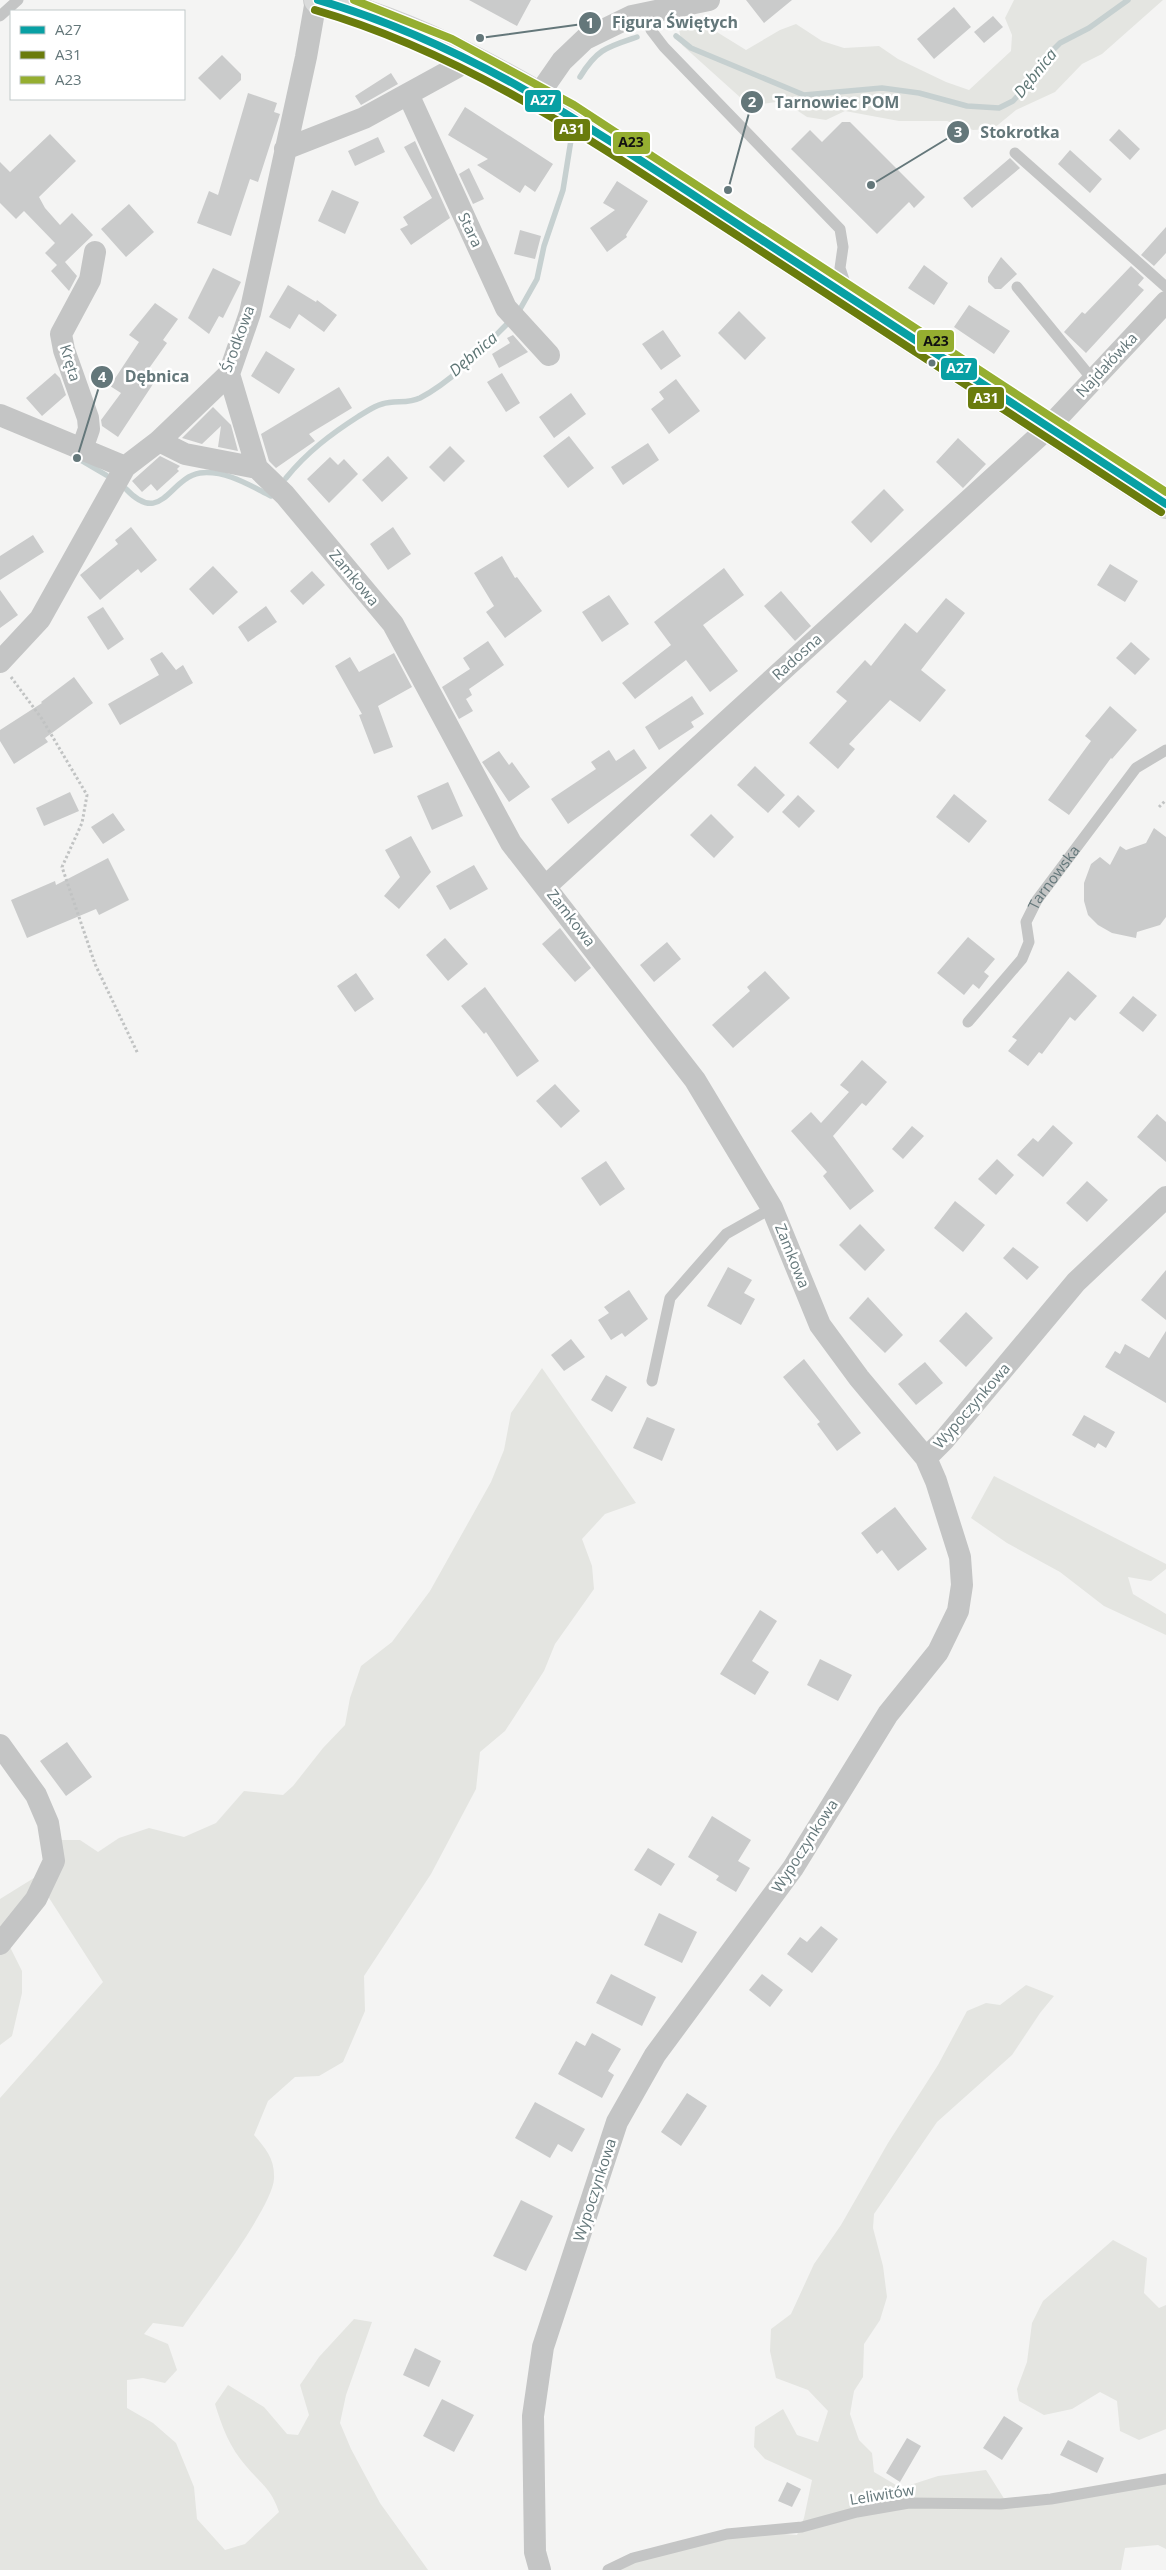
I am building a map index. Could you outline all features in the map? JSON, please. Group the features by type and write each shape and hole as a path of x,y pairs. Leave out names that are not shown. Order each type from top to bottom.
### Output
{"main road":[{"path":"325,1 393,24 466,55 540,97 667,177 1166,504"}],"street":[{"path":"540,97 546,84 562,61 585,39 632,16 709,0"},
{"name":"Środkowa","path":"3,666 40,619 125,467 159,440 229,374 250,313 306,57 325,1"},
{"path":"285,149 364,118 457,67 466,55"},
{"name":"Stara","path":"408,94 506,308 549,355"},
{"name":"Kręta","path":"82,449 89,429 88,418 64,350 61,334 90,280 95,252"},
{"name":"Najdałówka","path":"1048,428 1166,302"},
{"name":"Zamkowa","path":"229,374 257,468 285,495 392,624 511,843 695,1080 772,1208 820,1325 859,1378 926,1458"},
{"path":"0,415 125,467"},
{"name":"Radosna","path":"546,886 1048,428"},
{"path":"159,440 186,454 257,468"},
{"name":"Wypoczynkowa","path":"540,2570 534,2552 533,2416 543,2347 618,2122 655,2055 793,1868 888,1714 938,1652 958,1611 962,1584 960,1557 936,1480 926,1458 944,1440 1076,1282 1166,1197"},
{"path":"0,1745 36,1795 48,1823 54,1861 36,1899 0,1944"}],"lane":[{"path":"0,16 18,0"},
{"path":"647,13 651,30 664,47 840,229 843,248 840,268 850,298"},
{"path":"1015,153 1166,287"},
{"path":"1017,287 1092,380"},
{"name":"Tarnowska","path":"968,1022 1022,959 1030,942 1026,922 1037,900 1136,768 1166,750"},
{"path":"652,1381 670,1298 726,1234 772,1208"},
{"name":"Leliwitów","path":"608,2570 633,2558 727,2534 802,2527 909,2503 1001,2504 1051,2499 1166,2479"}],"path":[{"path":"3,666 42,719 87,795 82,823 62,866 73,905 95,964 138,1054"},
{"path":"1159,807 1166,800"}],"shaded area":[{"path":"1014,0 1163,0 1102,54 1082,64 1055,92 1016,110 993,129 973,130 947,121 899,121 845,111 826,120 807,117 783,101 762,104 742,99 682,45 678,24 691,16 746,50 780,30 796,24 822,41 844,48 879,46 898,59 946,82 969,90 1011,51 1012,35 1005,18"},
{"path":"542,1368 636,1503 605,1514 582,1539 592,1566 594,1589 555,1644 544,1671 505,1731 480,1752 476,1789 431,1874 364,1976 365,2011 343,2062 319,2076 295,2077 268,2101 254,2135 271,2160 274,2179 262,2210 250,2231 183,2327 153,2323 144,2334 168,2344 177,2370 165,2383 143,2378 127,2380 127,2408 153,2423 176,2443 194,2487 197,2519 225,2550 245,2544 279,2512 273,2497 235,2452 215,2404 228,2385 264,2407 287,2434 298,2435 309,2415 300,2385 319,2357 354,2319 372,2322 346,2395 340,2423 351,2449 380,2503 428,2570 0,2570 0,2098 103,1982 42,1887 4,1935 22,1971 22,1993 12,2036 0,2045 0,1899 50,1868 52,1840 80,1840 98,1852 119,1838 149,1828 184,1837 216,1823 244,1791 283,1795 293,1786 323,1748 345,1725 350,1698 361,1666 392,1642 430,1591 491,1482 504,1450 511,1413"},
{"path":"994,1476 1166,1564 1166,1569 1151,1581 1128,1577 1133,1594 1166,1614 1166,1635 1104,1606 1060,1572 1007,1543 971,1518"},
{"path":"1026,1985 1054,1996 1040,2013 1012,2055 937,2122 874,2214 873,2228 883,2266 887,2297 880,2320 864,2344 863,2377 854,2391 850,2414 859,2440 872,2453 874,2472 901,2488 938,2476 986,2470 1010,2508 1166,2476 1166,2549 1158,2545 1125,2548 1121,2570 606,2570 629,2560 759,2532 797,2535 804,2518 812,2480 765,2459 754,2447 755,2427 783,2409 797,2435 818,2442 828,2411 808,2390 776,2378 770,2351 771,2329 791,2314 814,2264 841,2225 888,2143 938,2065 967,2011 986,2003 1000,2005"},
{"path":"1113,2240 1147,2258 1144,2293 1159,2308 1166,2305 1166,2429 1139,2440 1120,2431 1117,2401 1100,2392 1072,2409 1044,2415 1019,2401 1017,2389 1027,2362 1032,2323 1043,2301"}],"building":[{"path":"469,0 531,0 517,26"},
{"path":"746,0 792,0 764,23"},
{"path":"954,7 971,27 934,59 917,39"},
{"path":"993,16 1003,27 984,43 974,32"},
{"path":"222,55 241,74 241,80 220,100 198,78"},
{"path":"391,73 398,84 361,105 355,96"},
{"path":"248,93 277,103 274,112 280,114 258,182 250,179 231,236 197,223 209,191 218,195"},
{"path":"465,107 553,164 535,192 525,185 520,193 477,165 488,159 448,135"},
{"path":"842,122 850,122 925,197 914,208 909,202 877,234 791,149 810,130 822,142"},
{"path":"1119,129 1140,149 1130,160 1109,140"},
{"path":"50,134 76,161 39,197 45,208 60,225 72,213 93,235 65,262 77,276 69,291 51,271 57,265 45,253 55,243 24,211 16,219 0,203 0,162 10,172"},
{"path":"378,137 385,152 355,166 348,151"},
{"path":"415,141 450,218 411,245 400,229 408,225 403,217 432,198 404,147"},
{"path":"1070,150 1102,179 1090,193 1058,164"},
{"path":"1010,158 1020,168 972,208 963,198"},
{"path":"469,168 484,199 473,204 459,174"},
{"path":"617,181 648,201 626,235 627,237 607,252 590,228 615,210 603,203"},
{"path":"332,190 359,202 345,234 318,221"},
{"path":"129,204 154,232 126,257 101,229"},
{"path":"1166,227 1166,253 1154,266 1141,255"},
{"path":"520,230 541,236 535,259 514,254"},
{"path":"1001,257 1017,274 1001,289 995,289 988,282 988,277"},
{"path":"924,265 948,283 934,305 908,288"},
{"path":"1131,266 1144,278 1138,285 1144,290 1086,353 1064,332 1082,312 1085,314"},
{"path":"213,268 241,282 223,318 219,316 209,334 188,318"},
{"path":"288,285 316,302 317,300 337,315 324,332 299,314 290,329 269,317"},
{"path":"155,303 178,319 163,340 167,343 145,374 155,381 118,437 102,426 101,420 121,393 110,386 139,342 129,335"},
{"path":"969,305 1010,331 994,354 954,327"},
{"path":"739,311 766,338 745,360 718,333"},
{"path":"663,330 681,356 661,370 642,344"},
{"path":"513,335 528,352 499,368 492,354 510,343 507,338"},
{"path":"266,351 295,369 279,394 251,376"},
{"path":"55,373 60,378 66,395 42,416 26,398"},
{"path":"502,373 520,403 506,412 487,382"},
{"path":"676,379 700,411 669,434 651,409 664,399 659,392"},
{"path":"339,387 352,408 309,434 315,441 276,468 269,461 261,434"},
{"path":"571,393 586,414 554,438 539,417"},
{"path":"213,407 231,425 238,451 218,447 221,426 202,444 182,438"},
{"path":"569,436 594,468 568,488 543,456"},
{"path":"958,438 986,464 963,488 936,462"},
{"path":"648,443 659,460 623,485 611,467"},
{"path":"450,446 465,461 444,482 429,467"},
{"path":"160,456 180,466 177,469 179,471 157,491 151,484 142,492 132,481"},
{"path":"388,456 408,478 382,502 362,480"},
{"path":"330,457 338,465 344,459 358,474 329,503 307,479"},
{"path":"884,489 904,510 871,543 851,522"},
{"path":"131,527 157,560 141,573 138,569 100,600 80,575 118,544 115,540"},
{"path":"393,527 411,554 388,570 370,544"},
{"path":"33,535 44,552 0,580 0,556"},
{"path":"502,556 515,578 517,577 542,611 505,638 486,612 494,606 474,573"},
{"path":"1110,564 1138,581 1125,602 1097,585"},
{"path":"213,566 238,592 213,615 189,589"},
{"path":"724,568 744,595 703,625 738,671 710,692 686,660 635,699 622,683 671,645 654,622"},
{"path":"312,571 325,585 303,605 290,591"},
{"path":"0,590 18,615 0,628"},
{"path":"781,591 811,626 795,641 764,606"},
{"path":"609,595 629,624 602,642 582,612"},
{"path":"946,598 965,613 921,670 946,690 920,722 890,700 849,744 855,749 838,769 809,743 847,701 836,692 865,660 871,666 905,623 917,633"},
{"path":"266,606 277,622 248,642 238,627"},
{"path":"103,607 124,639 108,650 87,617"},
{"path":"488,641 504,665 469,689 472,695 466,699 473,711 459,719 442,687 470,669 463,658"},
{"path":"1131,642 1150,659 1135,675 1116,658"},
{"path":"162,652 176,670 183,665 193,683 120,725 108,704 159,675 150,659"},
{"path":"394,653 412,687 378,706 393,747 374,754 359,715 362,714 335,666 350,657 359,672"},
{"path":"74,677 93,703 45,738 48,742 14,764 0,741 0,730 42,703"},
{"path":"692,696 704,714 691,722 694,727 659,750 645,727"},
{"path":"1110,706 1137,730 1111,758 1069,815 1048,800 1091,741 1085,736"},
{"path":"634,749 647,768 568,824 551,799 596,769 591,762 609,750 616,761"},
{"path":"499,751 509,765 512,762 530,787 509,802 482,762"},
{"path":"755,766 785,795 768,813 737,785"},
{"path":"448,782 463,816 432,830 417,796"},
{"path":"70,792 79,811 44,826 36,808"},
{"path":"954,794 987,821 969,843 936,817"},
{"path":"798,795 815,811 799,828 782,812"},
{"path":"113,813 125,830 103,844 91,827"},
{"path":"711,814 734,837 714,858 690,835"},
{"path":"1154,828 1166,837 1166,917 1160,925 1137,932 1136,938 1112,933 1098,925 1088,915 1084,901 1084,883 1091,864 1100,857 1110,865 1120,846 1126,850 1146,843"},
{"path":"411,836 431,872 399,909 384,896 400,877 385,850"},
{"path":"108,858 129,900 99,915 96,909 27,938 11,900 55,881 56,885"},
{"path":"474,865 488,889 450,910 436,886"},
{"path":"560,928 591,968 575,982 542,944"},
{"path":"968,937 995,959 984,972 989,976 979,989 973,984 964,995 937,973"},
{"path":"445,938 468,964 448,981 426,955"},
{"path":"667,942 681,959 654,982 640,965"},
{"path":"765,971 790,998 733,1048 712,1025 750,991 747,987"},
{"path":"1068,971 1097,996 1075,1021 1070,1017 1042,1054 1039,1052 1028,1066 1008,1051 1017,1040 1012,1037"},
{"path":"356,973 374,999 355,1012 337,986"},
{"path":"485,987 539,1061 517,1077 486,1032 484,1034 461,1006"},
{"path":"1133,996 1157,1015 1143,1032 1119,1013"},
{"path":"862,1060 887,1082 866,1106 862,1103 833,1136 874,1191 850,1210 823,1176 827,1172 791,1131 811,1112 821,1123 849,1092 840,1085"},
{"path":"555,1084 580,1111 561,1128 536,1101"},
{"path":"1157,1114 1166,1122 1166,1162 1137,1137"},
{"path":"1053,1125 1073,1143 1043,1177 1017,1155 1033,1138 1038,1142"},
{"path":"912,1126 924,1136 903,1159 892,1149"},
{"path":"997,1159 1014,1175 996,1195 978,1179"},
{"path":"606,1161 625,1189 600,1206 581,1178"},
{"path":"1087,1181 1108,1200 1087,1222 1066,1203"},
{"path":"955,1201 985,1225 963,1252 934,1228"},
{"path":"860,1224 885,1250 865,1271 839,1245"},
{"path":"1013,1247 1039,1267 1027,1280 1003,1258"},
{"path":"728,1267 752,1280 744,1293 755,1299 741,1325 707,1306"},
{"path":"1166,1270 1166,1320 1141,1300"},
{"path":"629,1290 648,1319 625,1337 622,1333 611,1340 598,1320 609,1313 604,1307"},
{"path":"868,1297 903,1335 885,1353 849,1318"},
{"path":"966,1312 993,1338 966,1367 939,1341"},
{"path":"1166,1331 1166,1403 1105,1367 1115,1351 1120,1354 1125,1344 1149,1358"},
{"path":"571,1339 585,1357 564,1371 551,1355"},
{"path":"804,1359 861,1433 837,1451 817,1424 820,1422 783,1377"},
{"path":"925,1362 943,1383 916,1405 898,1384"},
{"path":"606,1375 627,1387 612,1412 591,1400"},
{"path":"1084,1415 1115,1432 1106,1448 1098,1443 1095,1448 1072,1435"},
{"path":"647,1417 675,1429 662,1461 633,1448"},
{"path":"895,1507 927,1549 898,1571 882,1550 877,1554 861,1533"},
{"path":"760,1610 777,1621 752,1661 769,1672 755,1695 720,1674"},
{"path":"820,1659 852,1675 838,1701 807,1685"},
{"path":"67,1742 92,1777 66,1796 40,1761"},
{"path":"712,1816 751,1840 738,1861 750,1868 736,1892 716,1880 719,1876 688,1857"},
{"path":"648,1848 675,1864 661,1886 634,1870"},
{"path":"659,1913 697,1932 682,1963 644,1945"},
{"path":"821,1926 838,1939 812,1973 787,1954 800,1937 807,1942"},
{"path":"611,1974 656,1997 642,2026 596,2003"},
{"path":"762,1974 783,1990 770,2007 749,1990"},
{"path":"592,2033 621,2049 608,2071 614,2075 602,2098 558,2074 576,2041 585,2046"},
{"path":"687,2093 707,2106 681,2146 661,2132"},
{"path":"535,2102 585,2129 572,2152 558,2144 550,2158 515,2138"},
{"path":"521,2200 553,2216 526,2271 493,2256"},
{"path":"415,2348 441,2361 429,2387 403,2375"},
{"path":"442,2399 474,2415 454,2452 423,2436"},
{"path":"1004,2416 1023,2428 1002,2460 983,2448"},
{"path":"907,2438 921,2446 900,2482 886,2473"},
{"path":"1068,2440 1104,2458 1097,2473 1060,2455"},
{"path":"787,2482 801,2489 792,2507 778,2501"}],"waterway":[{"name":"Dębnica","path":"676,36 691,48 804,95 882,88 919,93 967,106 999,108 1013,101 1023,90 1043,60 1060,43 1089,28 1128,0"},
{"name":"Dębnica","path":"580,77 592,60 604,50 637,37"},
{"name":"Dębnica","path":"519,311 537,279 544,246 563,190 571,140"},
{"name":"Dębnica","path":"286,478 320,444 367,411 387,403 415,400 433,391 468,363 510,321"},
{"name":"Dębnica","path":"77,458 106,475"},
{"name":"Dębnica","path":"126,489 138,499 148,503 157,502 189,477 200,473 210,473 237,479 271,496"}],"transit line":[{"name":"A27","path":"318,0 376,19 432,43 487,69 540,98 643,162 1166,504"},
{"name":"A23","path":"354,0 452,39 574,105 1166,492"},
{"name":"A31","path":"315,10 373,29 429,53 483,79 536,108 588,139 1161,512"}],"place":[{"name":"Figura Świętych","path":"480,38"},
{"name":"Stokrotka","path":"871,185"},
{"name":"Tarnowiec POM","path":"728,190"},
{"name":"Dębnica","path":"77,458"}]}
